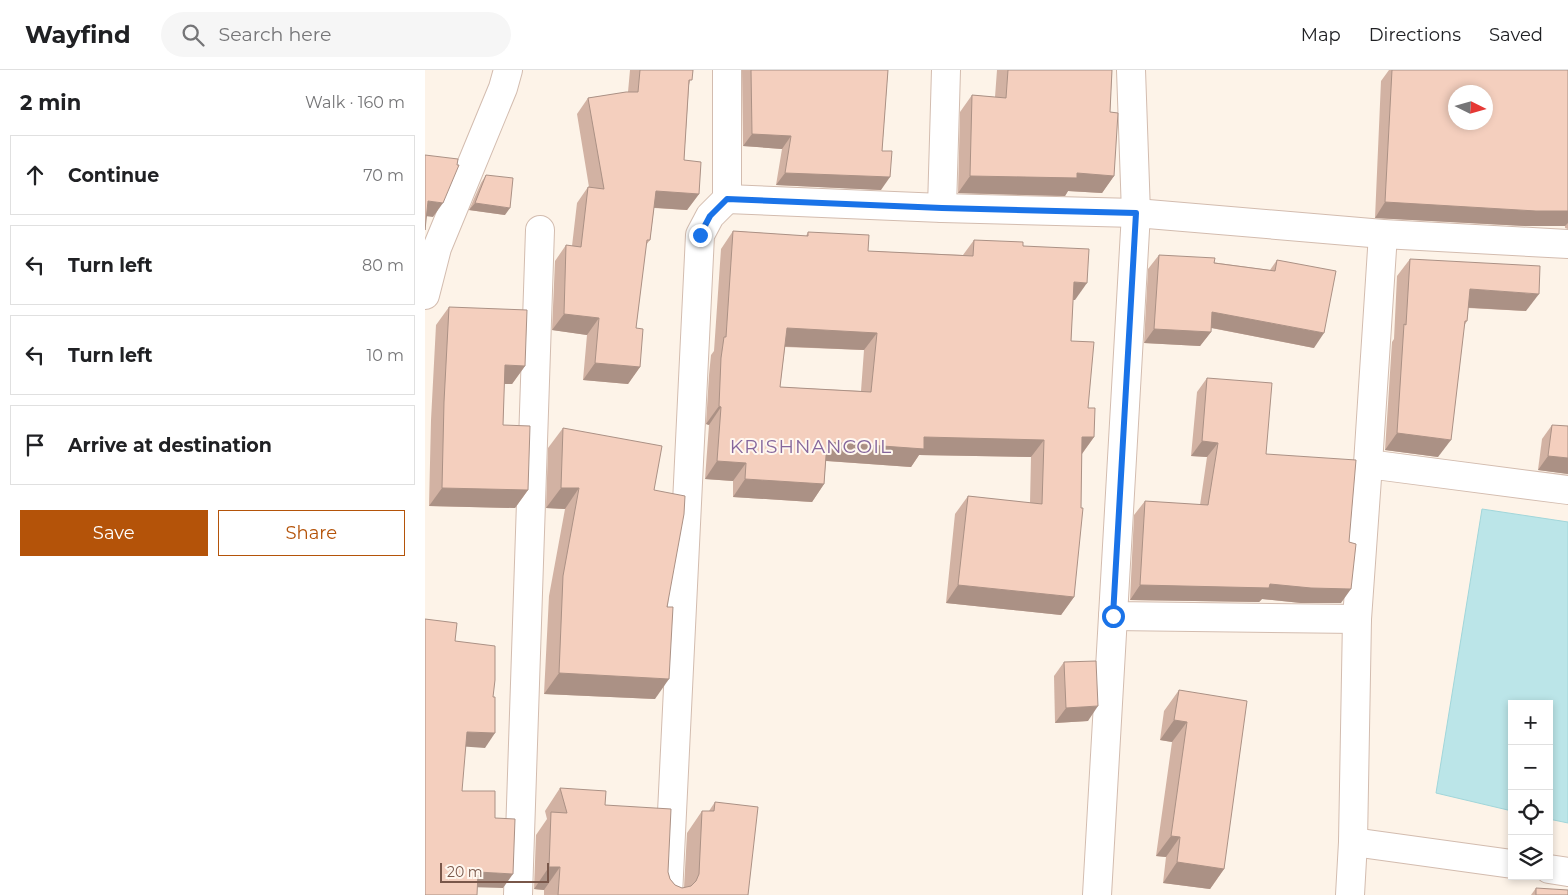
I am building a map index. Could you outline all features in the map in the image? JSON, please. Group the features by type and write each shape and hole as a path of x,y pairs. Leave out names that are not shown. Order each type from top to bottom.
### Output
{"street":[{"path":"425,295 437,248 503,88 508,70"},
{"path":"668,895 700,235 710,216 727,199 727,70"},
{"path":"942,208 946,70"},
{"path":"1097,895 1136,213 1131,70"},
{"path":"727,199 942,208 1136,213 1383,234 1568,244"},
{"path":"518,895 540,230"},
{"path":"1350,895 1353,842 1357,619 1383,234"},
{"path":"1368,464 1568,490"},
{"path":"1113,616 1357,619"},
{"path":"1353,842 1508,863"},
{"path":"1553,870 1568,872"}],"water":[{"path":"1482,509 1568,522 1568,823 1553,820 1553,700 1508,700 1508,810 1436,793"}],"building":[{"path":"640,70 693,70 692,80 689,80 684,160 701,162 699,194 656,191 650,240 647,240 636,328 643,329 640,367 595,363 599,318 564,314 566,245 581,247 588,187 604,189 588,98 638,92"},
{"path":"751,70 888,70 882,151 892,151 890,177 785,173 791,136 752,134"},
{"path":"1008,70 1112,70 1110,112 1118,113 1114,176 1077,173 1077,178 970,176 972,95 1006,98"},
{"path":"1392,70 1568,70 1568,211 1536,211 1385,202"},
{"path":"425,155 458,159 457,165 459,165 443,203 428,201 425,230"},
{"path":"486,175 513,178 510,208 475,203"},
{"path":"733,231 808,236 808,232 869,235 868,251 973,256 974,240 1023,242 1023,246 1089,249 1087,283 1074,282 1071,341 1094,342 1088,408 1095,408 1094,437 1082,437 1081,508 1083,508 1074,597 958,585 968,496 1042,504 1044,440 924,437 924,449 827,442 824,484 745,479 746,463 717,461 721,407 719,406 721,358 724,337 726,337","holes":["787,328 877,333 871,392 780,387"]},
{"path":"1159,255 1215,258 1214,263 1275,271 1277,260 1336,271 1324,333 1212,312 1211,332 1154,329"},
{"path":"1410,259 1540,266 1539,294 1470,289 1451,440 1397,433"},
{"path":"449,307 527,310 525,366 505,365 503,425 530,426 528,490 442,488"},
{"path":"1207,378 1272,383 1266,454 1356,460 1349,542 1356,544 1351,589 1270,584 1269,588 1140,585 1145,501 1208,505 1218,443 1202,441"},
{"path":"1552,425 1568,426 1568,458 1548,456"},
{"path":"563,428 662,446 654,490 685,496 684,514 667,607 673,607 669,679 559,673 563,576 579,488 561,488"},
{"path":"425,619 457,623 455,641 495,646 493,697 495,697 495,733 467,732 462,791 495,791 495,818 515,819 513,874 478,872 477,895 425,895"},
{"path":"1096,661 1098,706 1066,708 1064,662"},
{"path":"1179,690 1247,701 1224,869 1177,862 1180,837 1171,836 1187,722 1174,720"},
{"path":"560,788 606,791 605,805 671,809 668,872 670,879 675,885 682,888 691,886 699,874 702,811 714,811 715,802 758,807 748,895 558,895 560,867 549,867 551,812 567,813"},
{"path":"1536,888 1568,890 1568,895 1536,895"}],"district":[{"name":"KRISHNANCOIL","path":"811,446"}],"route":[{"path":"700,235 710,216 727,199 942,208 1136,213 1113,616"}]}
